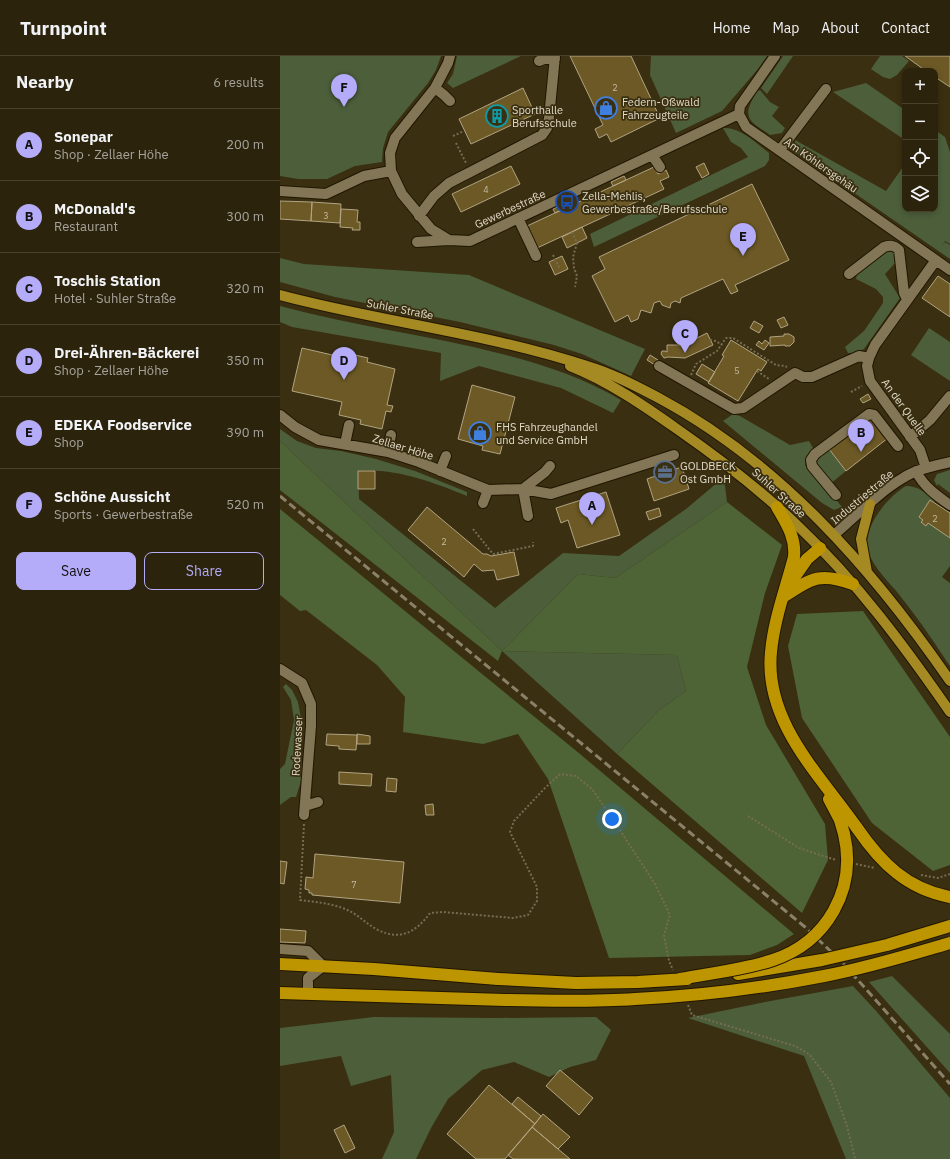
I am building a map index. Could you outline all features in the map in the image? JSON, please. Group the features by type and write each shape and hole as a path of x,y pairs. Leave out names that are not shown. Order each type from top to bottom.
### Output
{"highway":[{"path":"280,964 576,983 638,982 756,964 773,960 790,953 810,940 830,918 842,893 847,866 846,843 834,809 813,770 785,725 772,689 770,666 776,619 794,557 792,535 777,507"},
{"path":"783,597 799,568 820,548"},
{"path":"783,597 803,584 816,578 830,578 853,584"},
{"path":"813,770 880,858 901,877 932,892 950,897"},
{"path":"677,976 758,971 822,960 887,945 950,926"},
{"path":"280,992 573,1002 636,1000 753,988 826,976 891,960 950,942"}],"main road":[{"name":"Suhler Straße","path":"280,295 324,306 465,335 588,366 622,379 671,405 719,435 757,464 799,500 834,535 868,574 909,624 950,681"},
{"name":"Suhler Straße","path":"515,347 551,358 579,370 624,394 665,420 728,465 777,507 820,548 853,584 896,638 950,712"},
{"path":"868,574 861,539 870,504"},
{"path":"820,548 834,535"}],"street":[{"name":"Gewerbestraße","path":"450,56 435,88 395,138 390,153 391,171 402,194 431,229 449,240 470,241 739,114"},
{"path":"739,114 740,106 746,96 774,56"},
{"path":"419,216 434,196 449,183 542,135 547,128 549,118 555,57 539,61"},
{"path":"435,88 444,94 450,101"},
{"path":"780,150 826,89"},
{"name":"Am Köhlersgehäu","path":"739,114 746,127 950,270"},
{"path":"652,155 660,167"},
{"path":"280,192 326,194 364,176 391,171"},
{"path":"516,233 518,218"},
{"path":"518,218 536,256"},
{"path":"417,242 449,240"},
{"path":"849,274 884,247 889,245 896,246 899,250 904,294 907,299"},
{"name":"An der Quelle","path":"936,260 907,299 896,319 875,345 867,366 870,381 889,402 920,450 920,479 935,494 950,505"},
{"path":"659,366 734,409 742,408 795,373 812,377 859,356 869,358"},
{"path":"910,436 929,419 940,412 950,396"},
{"path":"836,495 812,466 811,460 815,454 869,414 874,415 898,446"},
{"name":"Zellaer Höhe","path":"280,415 294,427 319,440 388,452 419,462 488,490 523,489 550,494 674,455"},
{"path":"346,444 349,425"},
{"path":"388,452 391,435"},
{"path":"440,471 446,456"},
{"name":"Industriestraße","path":"834,535 903,478 921,470 950,462"},
{"path":"528,516 523,489 545,472 550,466"},
{"path":"483,503 488,490"},
{"name":"Rodewasser","path":"281,672 302,683 311,695 312,752 305,810"},
{"path":"305,810 318,802"},
{"path":"280,949 308,951 323,966 308,978 308,994"}],"path":[{"path":"453,136 464,131"},
{"path":"456,143 468,167"},
{"path":"572,232 577,243 573,257 574,268 577,276 575,287"},
{"path":"554,255 560,269"},
{"path":"687,383 696,364 717,351 726,338 732,338 776,364 785,366 795,373"},
{"path":"710,340 722,344"},
{"path":"757,371 778,385"},
{"path":"851,392 870,381"},
{"path":"473,529 493,554 533,546 533,542"},
{"path":"487,554 488,549"},
{"path":"305,810 300,900 327,904 345,909 360,916 378,930 393,935 409,934 423,923 430,913 443,912 513,918 528,915 537,901 537,888 510,832 514,821 560,774 576,776 592,789 655,884 670,915 664,936 669,962 677,976"},
{"path":"687,1003 692,1015 795,1046 809,1054 831,1082 847,1126 855,1159"}],"green space":[{"path":"280,56 441,56 436,70 428,83 388,132 383,148 382,162 355,166 327,179 298,179 280,176"},
{"path":"457,56 521,56 453,88 447,83 453,74"},
{"path":"651,56 767,56 758,69 722,111 676,133 650,75"},
{"path":"783,56 793,56 767,94 761,88"},
{"path":"880,56 902,56 909,61 897,75 890,79 883,77 871,69"},
{"path":"866,83 902,108 902,138 833,92"},
{"path":"760,90 770,102 779,107 772,116 785,128 782,133 770,135 756,126 749,118 749,107 757,91"},
{"path":"723,128 730,128 742,133 769,153 769,160 765,166 594,247 590,234 748,157 741,148 731,142"},
{"path":"938,132 945,137 950,152 950,244 945,241 942,247 945,242 950,245 950,259 795,152 795,140 886,191 902,168 902,212 938,212"},
{"path":"890,249 894,251 897,261 885,274 900,298 864,349 853,353 848,353 845,347 864,331 883,303 883,297 876,289 856,279 857,274"},
{"path":"280,258 304,264 469,275 645,349 631,376 582,354 554,345 460,322 335,297 280,282"},
{"path":"280,306 335,319 447,341 518,358 593,385 621,400 613,413 561,388 479,366 440,381 441,353 292,327 280,322"},
{"path":"929,328 950,342 950,381 911,355"},
{"path":"733,414 740,416 790,445 809,441 813,448 808,455 805,465 815,474 842,507 834,510 822,503 723,421"},
{"path":"280,429 297,441 316,448 341,451 376,459 415,471 467,492 467,496 427,481 400,474 358,471 359,499 495,608 563,553 619,556 686,509 724,477 727,502 615,578 578,574 502,651 280,441"},
{"path":"280,441 502,651 498,661 280,490"},
{"path":"829,449 846,471 830,484 816,465 816,462 822,454"},
{"path":"950,470 950,493 938,484 937,486 934,480 937,474"},
{"path":"906,486 910,486 925,492 936,500 934,502 930,500 919,517 923,520 922,522 925,525 928,523 950,538 950,566 942,577 950,583 950,666 900,595 879,571 868,551 868,533 872,523 891,497"},
{"path":"727,502 782,545 765,593 747,667 766,725 825,824 828,860 802,913 617,754 658,711 686,691 677,655 502,651 578,574 615,578"},
{"path":"280,509 580,754 794,934 777,945 750,955 609,958 548,779 518,734 483,744 403,732 405,697 377,665 306,610 300,611 280,595"},
{"path":"863,611 950,737 950,865 933,871 872,823 802,718 788,646 797,614"},
{"path":"502,651 677,655 686,691 658,711 617,754"},
{"path":"286,684 292,690 298,702 301,718 302,778 296,797 291,797 280,805 280,769 285,764 294,720 291,700 283,687"},
{"path":"892,976 950,1034 950,1073 869,982"},
{"path":"853,986 950,1098 950,1159 846,1159 804,1056 688,1018"},
{"path":"374,1017 596,1017 611,1030 596,1060 570,1067 549,1077 514,1062 482,1070 448,1099 431,1128 416,1159 382,1159 394,1132 391,1075 351,1086 341,1056 280,1066 280,1028"}],"building":[{"path":"570,56 631,56 660,118 611,142 607,134 599,138 595,129 603,125"},
{"path":"905,56 950,56 950,87 938,79 938,68 922,68"},
{"name":"Sporthalle Berufsschule","path":"523,88 535,114 471,144 459,119"},
{"path":"704,163 709,174 702,178 696,167"},
{"path":"511,166 520,184 461,212 452,194"},
{"path":"654,167 658,174 666,170 669,177 660,181 664,189 537,248 527,226"},
{"path":"624,176 626,180 613,186 611,182"},
{"path":"752,184 789,260 735,285 738,291 731,294 723,279 681,298 680,303 675,301 671,303 670,308 662,305 660,301 654,303 651,313 641,310 638,319 631,322 628,315 615,322 592,276 605,269 599,257"},
{"path":"280,201 312,202 311,221 280,219"},
{"path":"312,202 341,204 340,223 311,221"},
{"path":"566,203 568,207 555,213 553,209"},
{"path":"341,209 358,210 357,222 360,222 360,230 340,227"},
{"path":"582,227 587,238 567,248 562,237"},
{"path":"562,256 568,269 555,275 549,262"},
{"path":"938,276 950,284 950,317 922,298"},
{"path":"784,317 788,325 781,328 777,320"},
{"path":"754,321 763,326 759,333 750,328"},
{"path":"707,333 713,345 685,358 664,358 661,354 662,351 667,352 667,345 683,345"},
{"path":"784,334 789,334 794,337 794,342 790,346 770,346 770,337 784,336"},
{"path":"731,340 767,362 761,371 758,369 738,401 708,383 724,356 722,355"},
{"path":"765,340 769,343 764,350 756,345 759,341 762,344"},
{"path":"302,348 341,357 342,352 368,358 367,362 395,369 387,405 393,406 391,412 386,411 382,429 360,424 361,420 339,415 342,402 292,391"},
{"path":"650,355 658,360 655,365 647,360"},
{"path":"702,364 715,372 709,382 696,374"},
{"path":"472,385 515,397 500,454 482,450 483,446 458,439"},
{"path":"868,394 871,399 863,403 860,399"},
{"path":"871,417 888,438 846,471 829,449"},
{"path":"668,467 669,471 682,467 689,489 654,501 647,479 661,474 659,470"},
{"path":"358,471 375,471 375,489 358,489"},
{"path":"606,492 620,535 577,548 568,520 561,523 556,508"},
{"path":"930,500 950,513 950,538 928,523 926,526 921,522 923,520 919,517"},
{"path":"427,507 483,554 491,556 514,552 519,575 497,580 494,570 482,571 474,564 464,577 408,530"},
{"path":"659,508 661,516 649,520 646,512"},
{"path":"327,734 357,735 356,750 339,749 339,746 326,745"},
{"path":"357,734 370,736 370,744 357,744"},
{"path":"339,772 372,774 371,786 339,784"},
{"path":"387,778 397,779 396,792 386,791"},
{"path":"433,804 434,815 426,815 425,805"},
{"path":"315,854 404,862 400,903 312,895 312,893 309,893 309,890 305,889 306,877 313,878"},
{"path":"280,861 287,862 284,884 280,883"},
{"path":"280,929 306,931 305,943 280,942"},
{"path":"560,1070 593,1098 579,1115 546,1086"},
{"path":"489,1085 535,1124 505,1159 476,1159 447,1134"},
{"path":"518,1097 541,1116 535,1124 512,1104"},
{"path":"543,1114 570,1137 558,1149 532,1127"},
{"path":"344,1125 355,1148 345,1153 334,1130"},
{"path":"532,1127 570,1159 513,1159 508,1155"}],"railway":[{"path":"280,496 805,927 841,961 950,1084"}],"place":[{"name":"Schöne Aussicht","path":"344,107"},
{"name":"Federn-Oßwald Fahrzeugteile","path":"606,108"},
{"name":"Sporthalle Berufsschule","path":"497,116"},
{"name":"Zella-Mehlis, Gewerbestraße/Berufsschule","path":"567,202"},
{"name":"EDEKA Foodservice","path":"743,256"},
{"name":"Toschis Station","path":"685,353"},
{"name":"Drei-Ähren-Bäckerei","path":"344,380"},
{"name":"FHS Fahrzeughandel und Service GmbH","path":"480,433"},
{"name":"McDonald's","path":"861,452"},
{"name":"GOLDBECK Ost GmbH","path":"665,472"},
{"name":"Sonepar","path":"592,525"}]}
